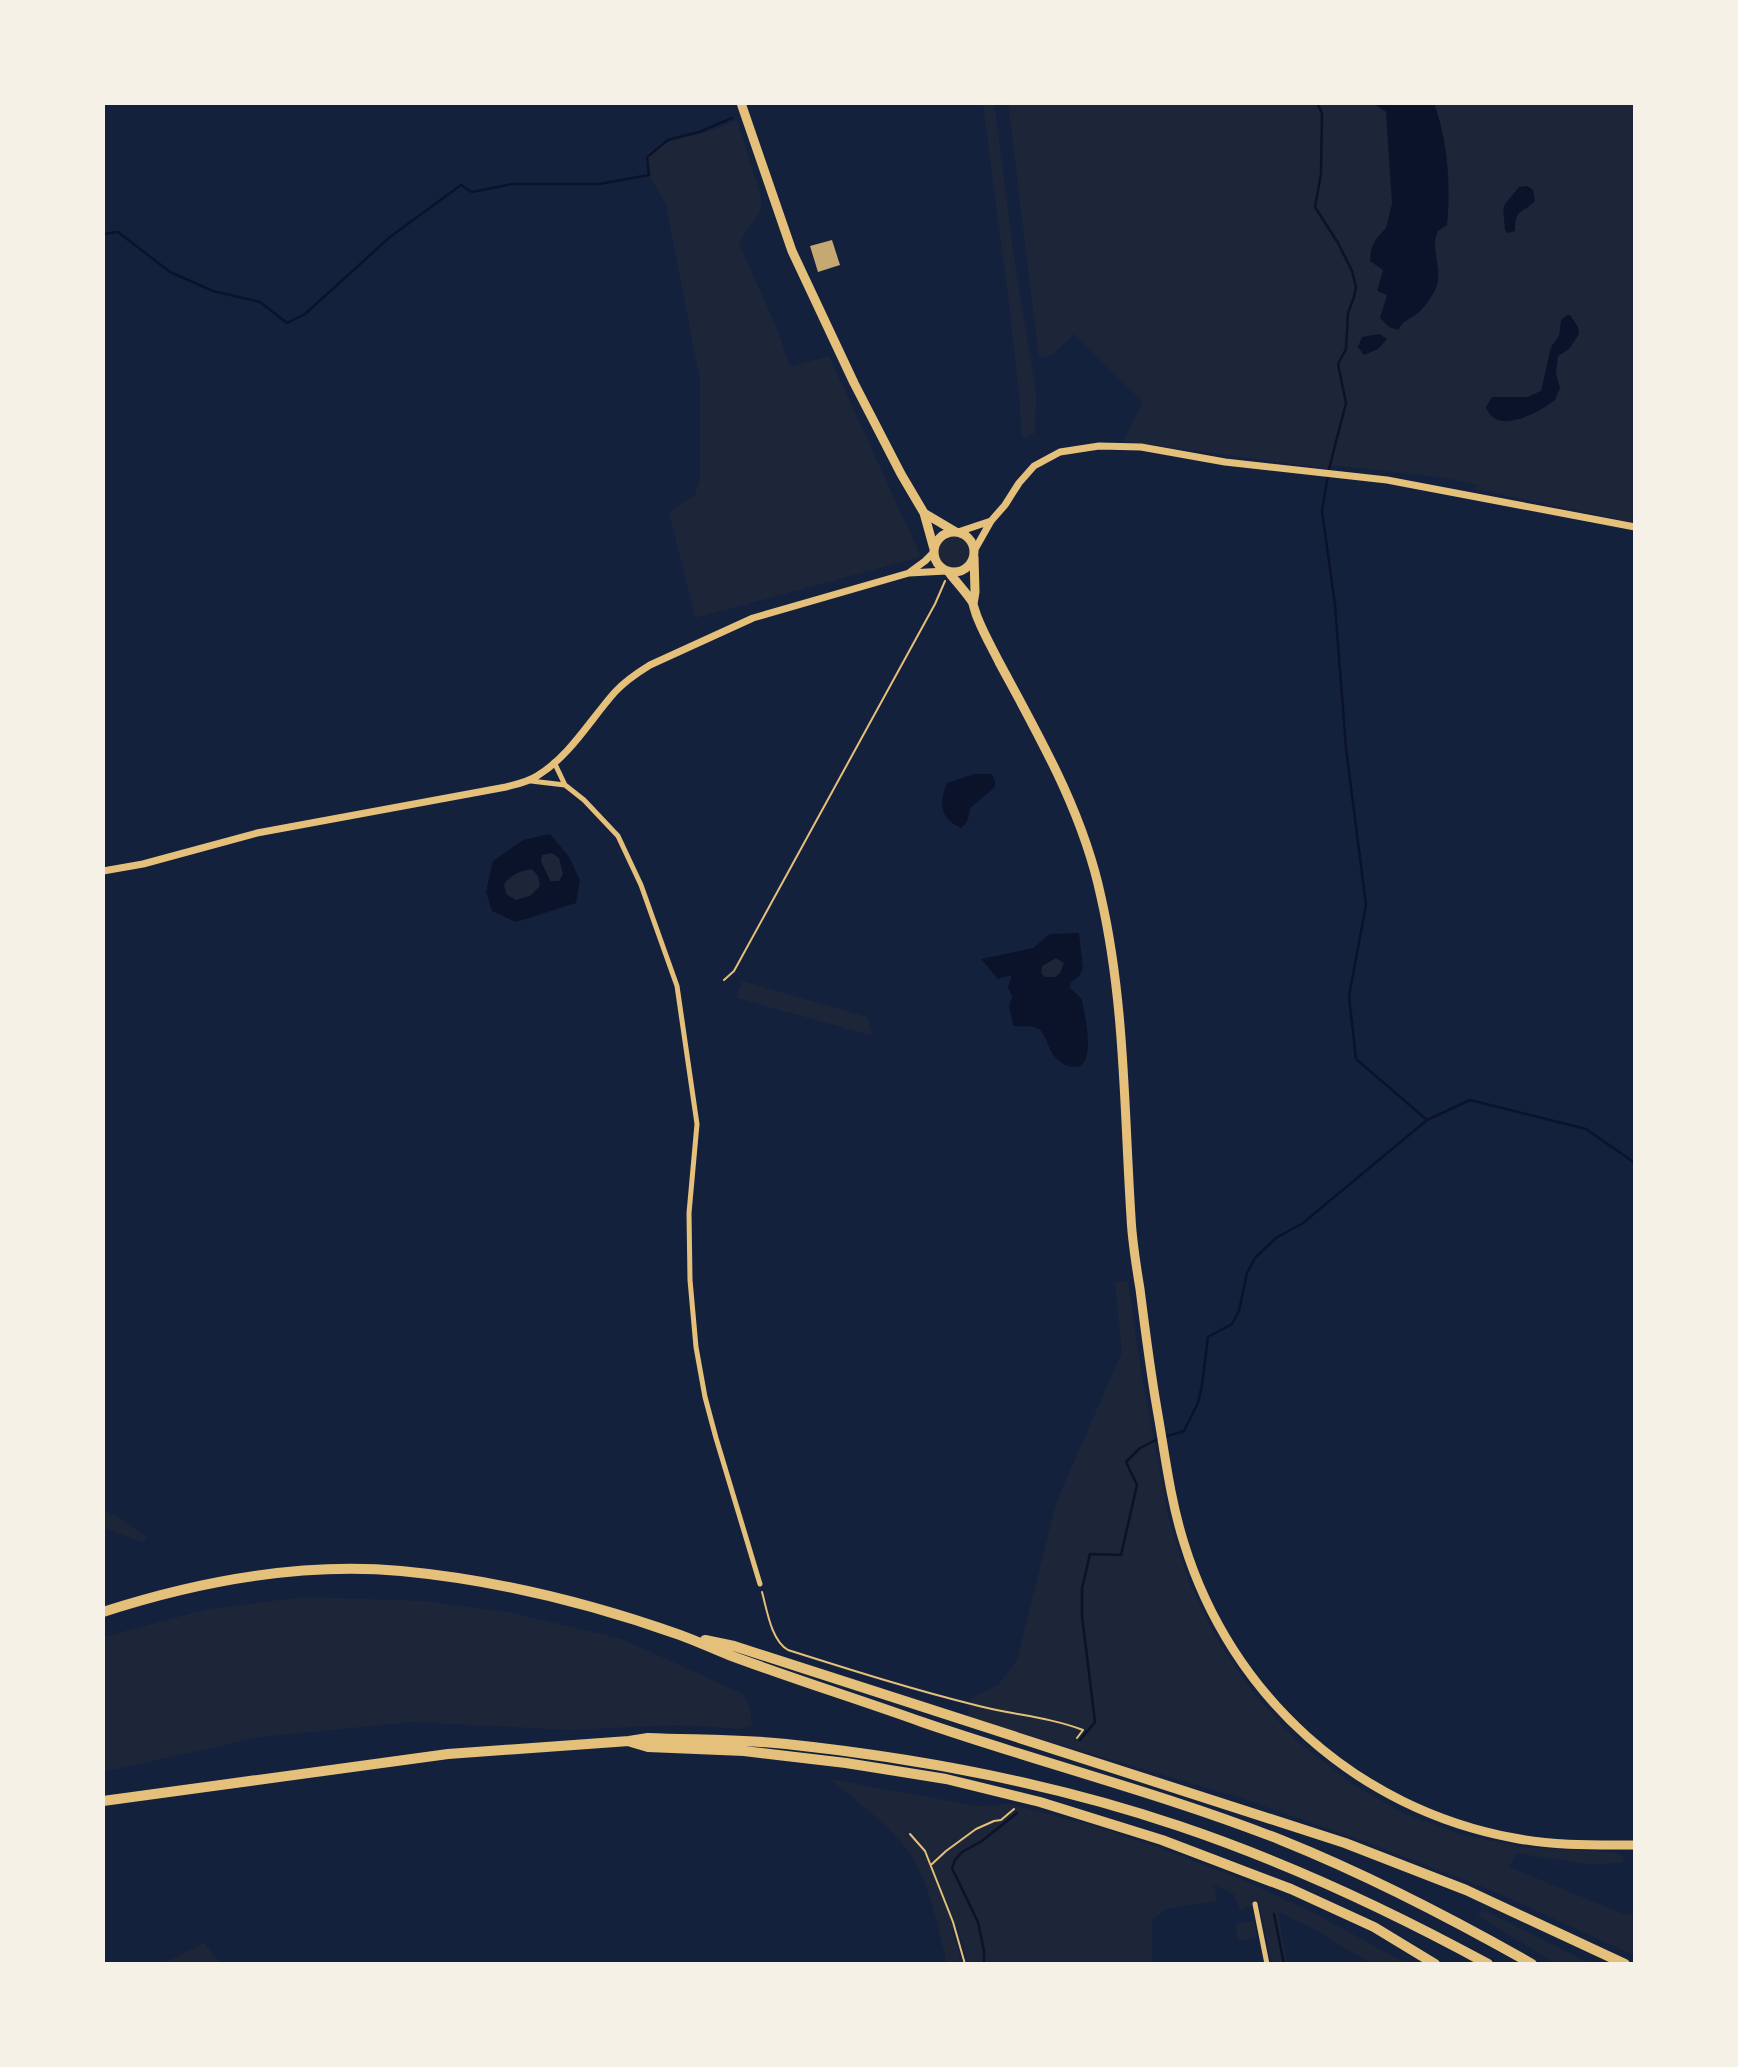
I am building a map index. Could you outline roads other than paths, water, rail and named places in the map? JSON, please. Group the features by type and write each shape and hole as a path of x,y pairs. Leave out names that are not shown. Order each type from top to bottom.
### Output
{"highway":[{"path":"103,1612 150,1597 222,1580 338,1569 443,1575 531,1592 680,1635 734,1646 1345,1843 1466,1890 1625,1964"},
{"path":"680,1635 950,1731 1280,1840 1391,1889 1532,1964"},
{"path":"103,1801 448,1754 648,1738 782,1744 879,1756 1000,1777 1178,1825 1273,1861 1382,1909 1488,1964"},
{"path":"629,1741 648,1747 744,1751 846,1763 946,1779 1040,1801 1162,1840 1291,1889 1374,1927 1435,1964"}],"main road":[{"path":"741,103 792,253 854,383 924,513 937,563 947,571 973,604 985,635 1071,801 1101,897 1121,1025 1131,1223 1149,1366 1162,1450 1184,1542 1207,1601 1228,1641 1254,1680 1288,1720 1328,1755 1377,1788 1435,1817 1517,1839 1635,1845"},
{"path":"924,513 971,541 974,553 973,604"},
{"path":"934,550 939,538 944,534 957,532"},
{"path":"947,571 965,569 974,553"}],"street":[{"path":"974,553 991,521 1034,466 1060,452 1099,446 1141,447 1225,462 1335,473 1439,488 1635,527"},
{"path":"957,532 991,521"},
{"path":"909,573 934,550"},
{"path":"103,871 143,864 257,833 528,781 554,762 587,728 615,692 637,672 650,665 753,618 909,573 947,571"},
{"path":"554,762 565,785 584,800 618,836 641,885 677,986 697,1124 689,1213 690,1280 696,1348 716,1438 760,1584"},
{"path":"528,781 565,785"},
{"path":"1255,1904 1267,1964"}],"waterway":[{"path":"1164,1437 1184,1431 1198,1403 1208,1337 1232,1324 1239,1311 1247,1273 1255,1258 1276,1238 1303,1223 1427,1120 1356,1059 1349,996 1366,905 1346,748 1335,605 1322,511 1329,469 1346,403 1338,364 1346,349 1348,313 1356,287 1352,271 1338,243 1315,207 1321,174 1322,113 1317,103"},
{"path":"103,234 118,232 170,272 213,291 260,302 287,323 305,314 390,237 461,185 472,192 512,184 599,184 649,175 647,157 668,140 699,132 732,118"},
{"path":"1427,1120 1470,1100 1586,1129 1635,1163"},
{"path":"1080,1740 1095,1722 1082,1616 1082,1588 1090,1554 1121,1555 1137,1485 1126,1462 1140,1448 1158,1439"},
{"path":"984,1964 978,1922 952,1868 962,1852 982,1841 1017,1813"},
{"path":"1274,1914 1284,1964"}]}
